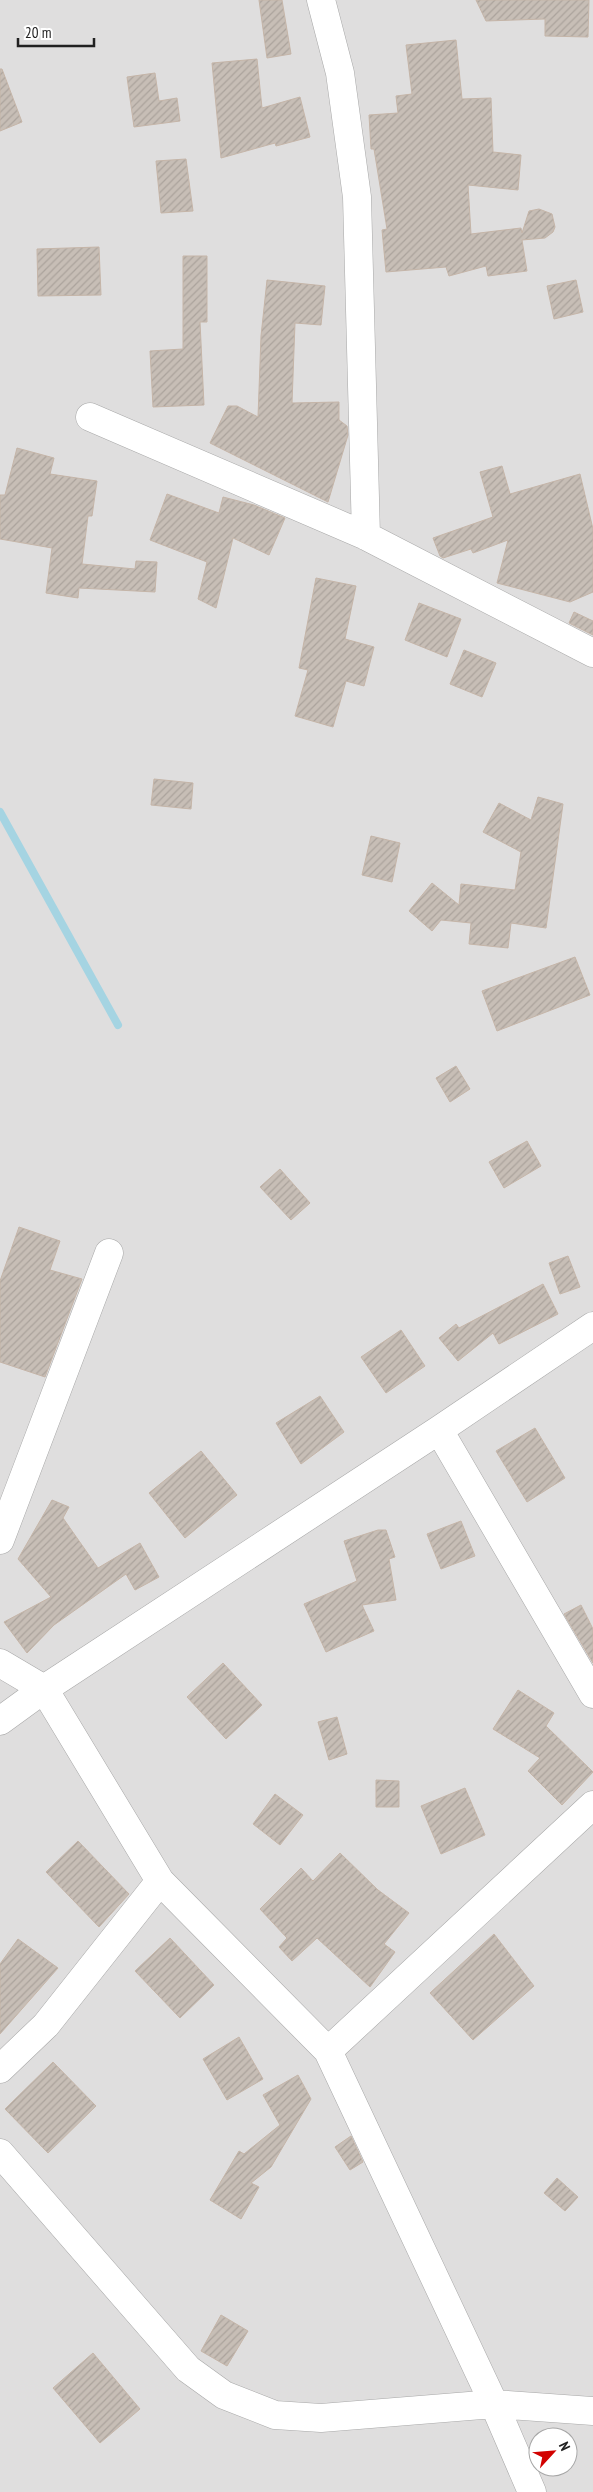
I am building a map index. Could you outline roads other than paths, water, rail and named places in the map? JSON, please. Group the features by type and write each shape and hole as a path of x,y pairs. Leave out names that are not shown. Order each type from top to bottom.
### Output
{"street":[{"path":"321,0 340,73 358,197 366,536"},
{"path":"90,418 366,536 593,653"},
{"path":"0,1540 109,1253"},
{"path":"0,1721 44,1689 439,1430 593,1326"},
{"path":"439,1430 593,1694"},
{"path":"0,1663 44,1689 160,1881 328,2051 494,2404 532,2492"},
{"path":"328,2051 593,1805"},
{"path":"0,2069 46,2025 160,1881"},
{"path":"0,2153 188,2369 224,2395 275,2415 321,2418 494,2404 593,2412"}],"waterway":[{"path":"0,812 118,1025"}]}
